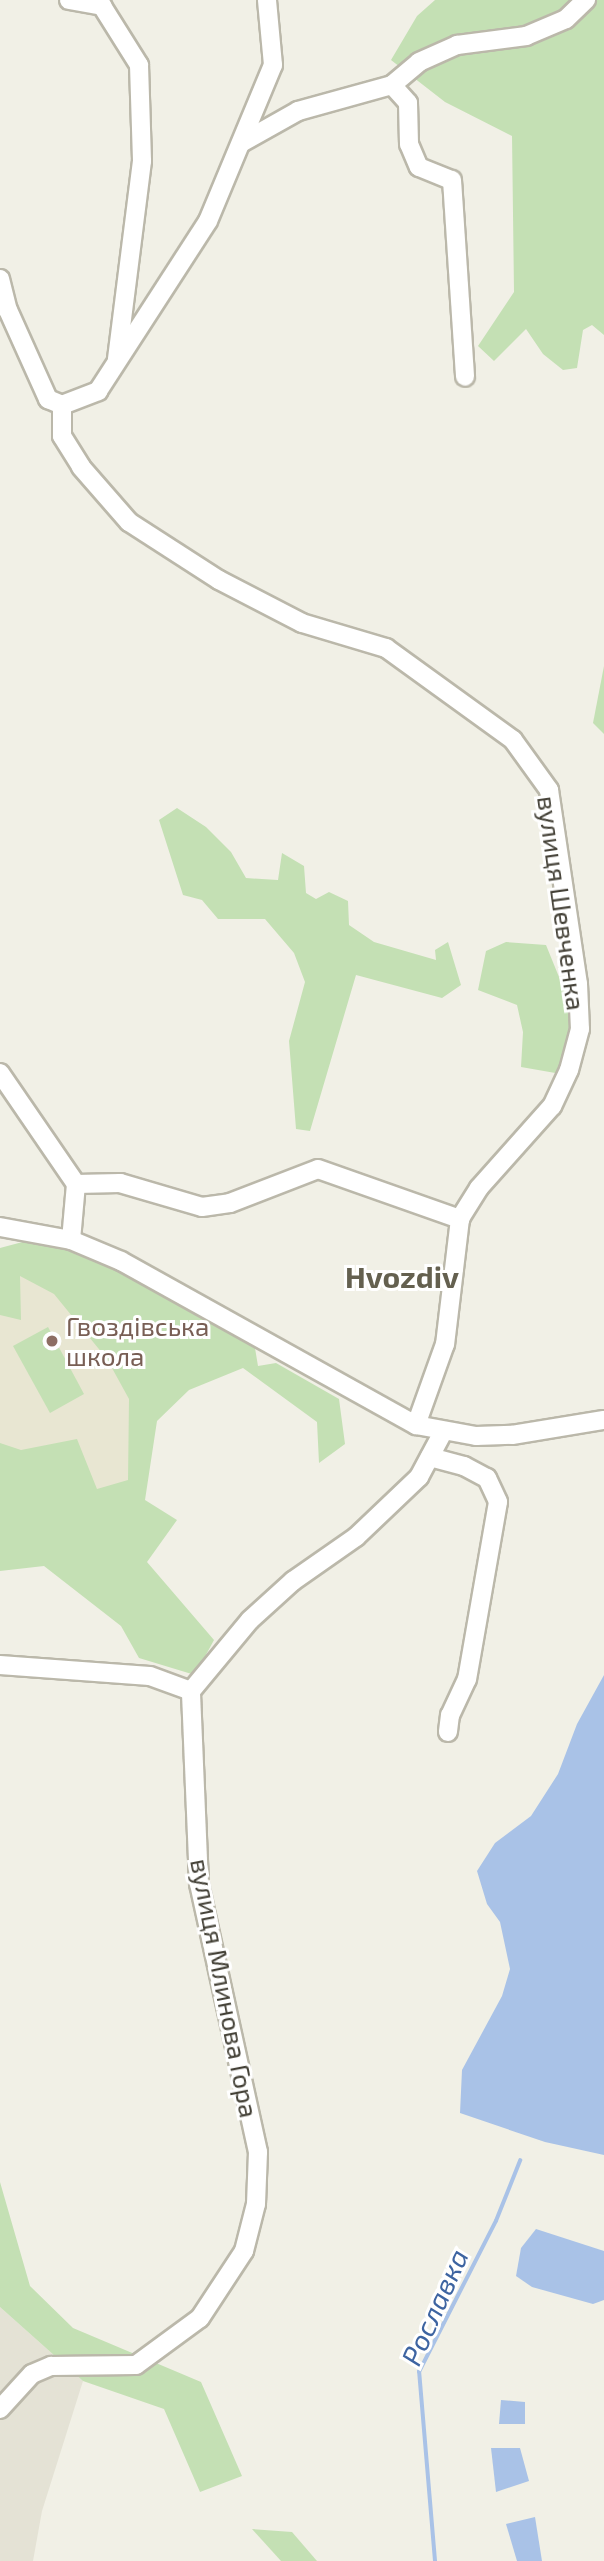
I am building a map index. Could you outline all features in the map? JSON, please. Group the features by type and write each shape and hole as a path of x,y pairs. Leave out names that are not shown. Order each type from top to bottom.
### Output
{"street":[{"path":"69,0 102,6 139,65 142,161 117,362"},
{"path":"0,279 8,310 48,399 62,405 97,391 208,221 243,142 273,65 267,0"},
{"path":"243,142 298,111 392,85 419,61 457,45 526,36 566,19 586,0"},
{"path":"392,85 408,103 409,144 419,167 452,180 465,377"},
{"name":"вулиця Шевченка","path":"62,405 62,436 81,467 129,522 219,580 302,624 387,648 513,740 549,790 578,984 580,1029 569,1070 552,1106 479,1188 460,1219 445,1344 416,1425"},
{"path":"0,1073 76,1184 71,1240"},
{"path":"76,1184 120,1183 202,1207 230,1203 318,1170 460,1219"},
{"path":"0,1227 71,1240 121,1261 416,1425 443,1432 512,1435 604,1420"},
{"path":"0,1665 150,1676 191,1691 250,1620 293,1581 356,1537 419,1477 443,1432"},
{"path":"430,1457 464,1466 486,1478 498,1502 467,1679 450,1715 448,1732"},
{"name":"вулиця Млинова Гора","path":"0,2409 32,2374 51,2366 136,2365 178,2336 218,2295 252,2227 258,2152 199,1884 191,1691"}],"shaded area":[{"name":"Гвоздівська школа","path":"58,1256 149,1421 132,1533 0,1485 0,1261"},
{"path":"0,2307 83,2381 42,2511 33,2561 0,2561"}],"green space":[{"path":"435,0 604,0 604,335 592,325 583,330 577,368 563,370 543,354 526,329 494,361 478,346 514,292 512,136 445,102 391,60 417,16"},
{"path":"604,666 604,734 593,723"},
{"path":"177,808 206,827 231,852 246,878 278,880 282,853 304,866 306,893 316,899 329,892 348,901 349,925 374,942 436,960 435,950 448,942 461,985 442,998 356,975 310,1131 296,1129 289,1041 305,982 294,953 265,919 218,919 202,900 183,895 159,820"},
{"path":"506,942 546,945 572,1009 561,1074 521,1067 523,1032 517,1005 478,990 486,951"},
{"path":"30,1240 73,1247 120,1267 255,1348 258,1366 276,1363 339,1399 345,1444 319,1463 317,1422 243,1368 189,1390 157,1421 145,1500 177,1520 147,1562 214,1640 195,1675 139,1658 121,1626 44,1566 0,1571 0,1443 21,1450 77,1439 97,1489 128,1480 129,1399 107,1359 54,1294 20,1276 21,1320 0,1315 0,1248"},
{"path":"48,1327 84,1394 50,1413 13,1346"},
{"path":"0,2182 30,2286 73,2328 201,2382 242,2476 200,2492 164,2409 83,2381 0,2307"},
{"path":"252,2529 292,2532 317,2561 281,2561"}],"water":[{"path":"604,1675 604,2155 545,2142 460,2113 462,2070 502,1996 510,1969 500,1922 487,1904 477,1871 495,1843 531,1816 558,1774 577,1724"},
{"path":"536,2229 604,2251 604,2300 593,2304 532,2287 516,2276 521,2248"},
{"path":"501,2400 525,2402 525,2424 499,2424"},
{"path":"491,2448 520,2448 529,2481 496,2492"},
{"path":"535,2517 542,2561 517,2561 506,2524"}],"waterway":[{"name":"Рославка","path":"435,2561 419,2372 496,2221 520,2161"}],"place":[{"name":"Гвоздівська школа","path":"52,1341"}],"district":[{"name":"Hvozdiv","path":"402,1276"}]}
